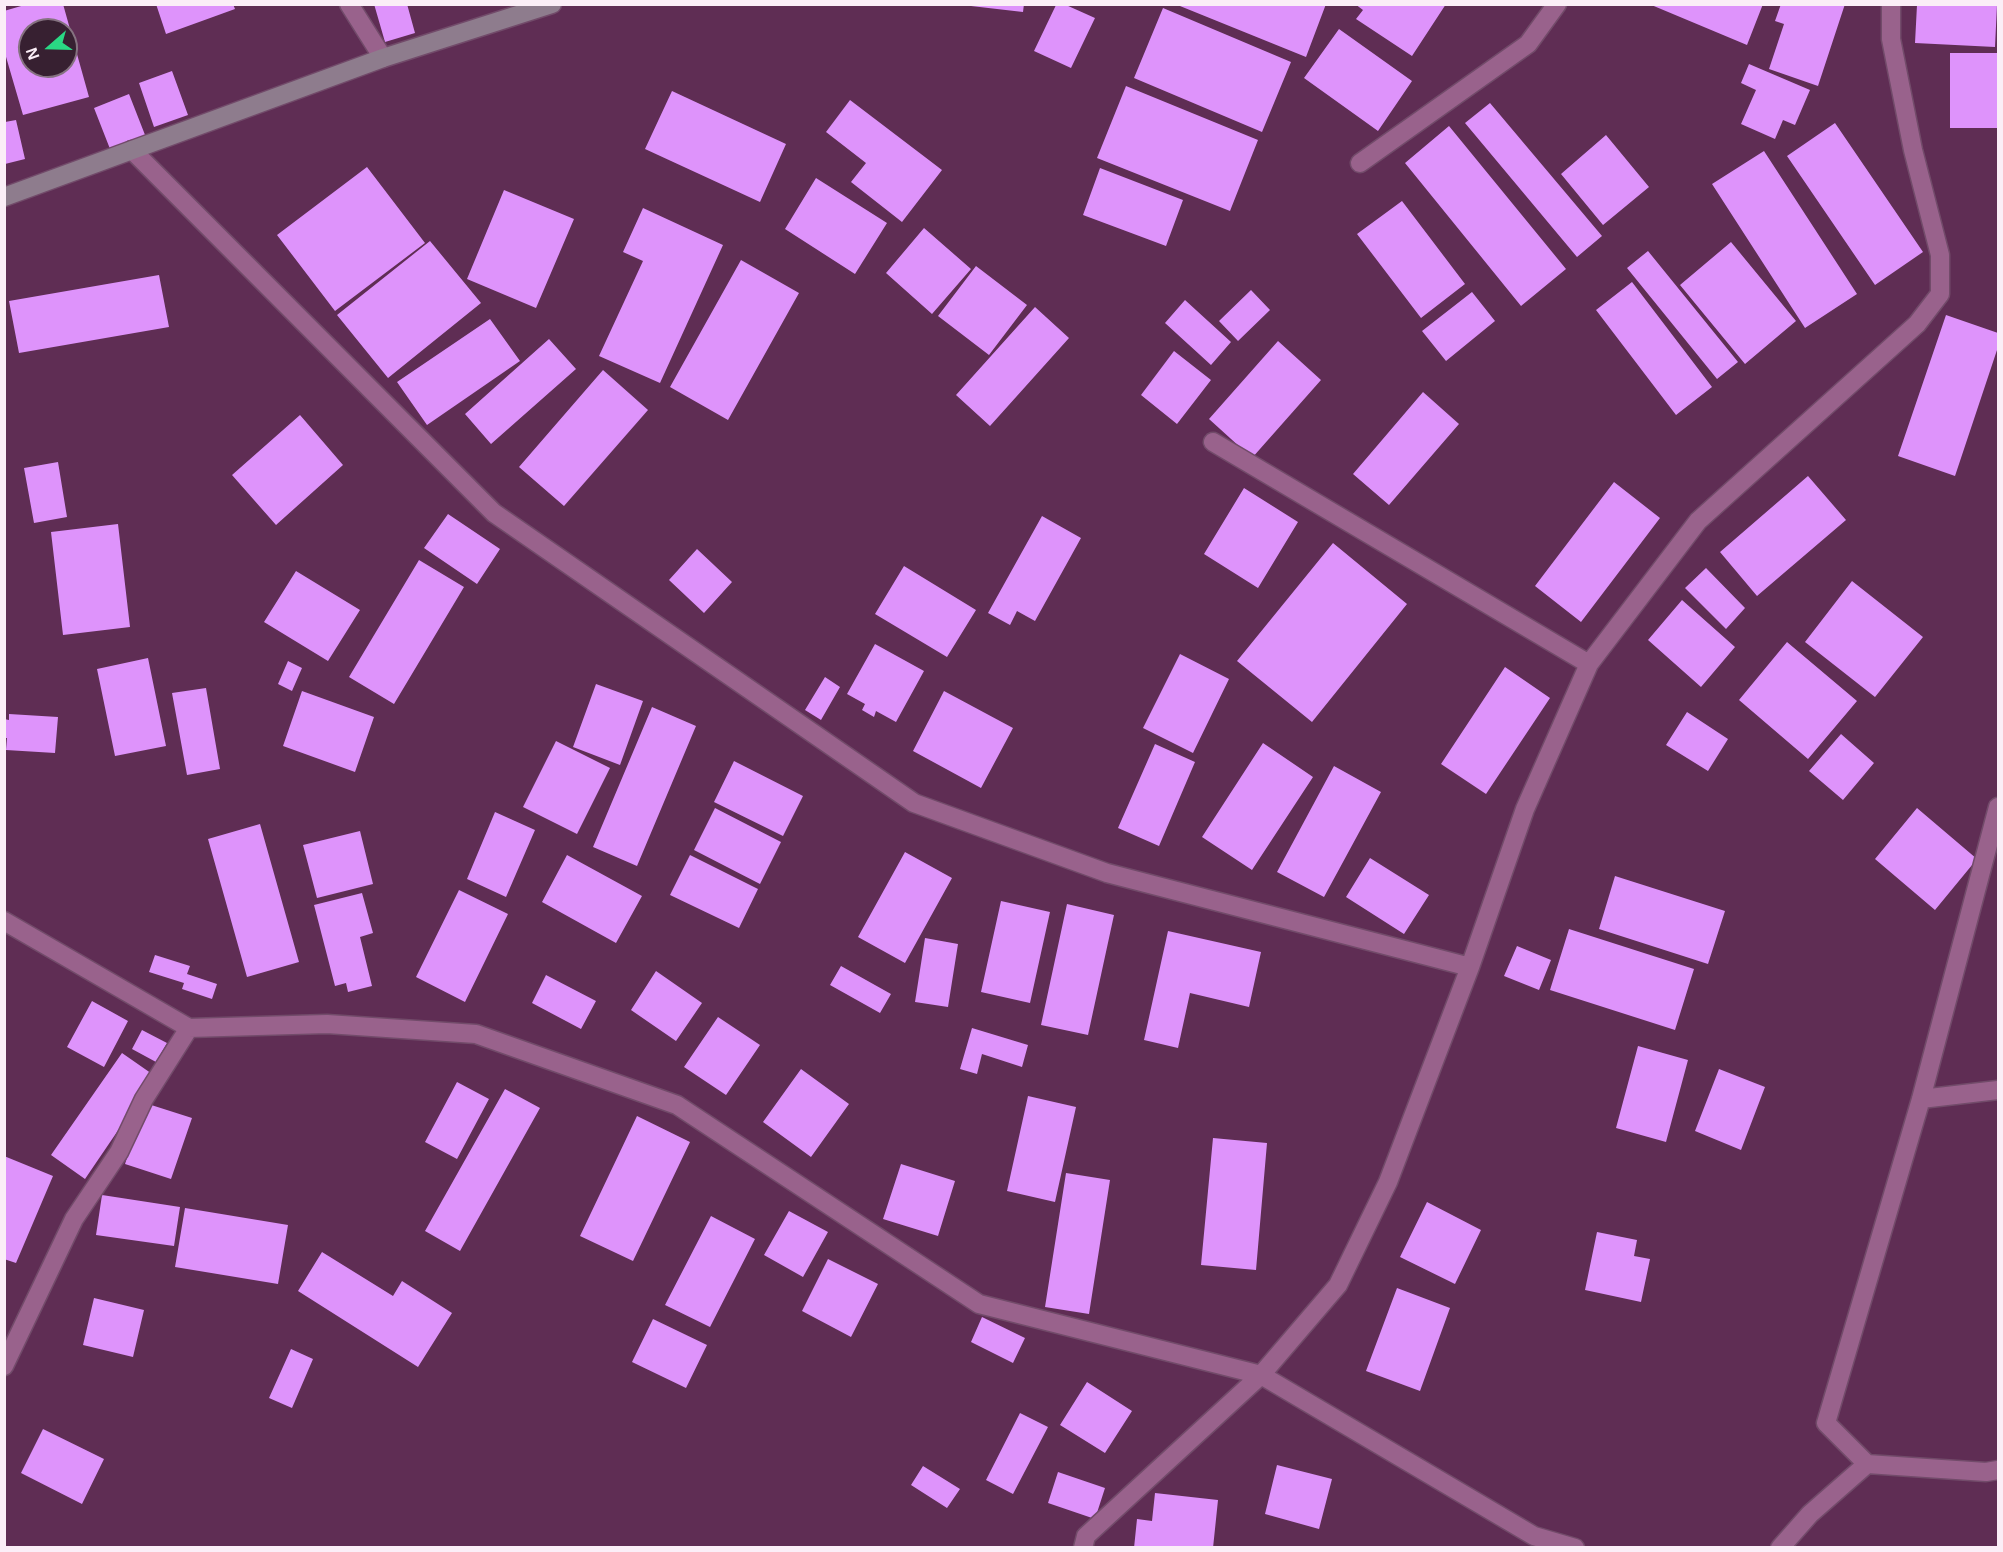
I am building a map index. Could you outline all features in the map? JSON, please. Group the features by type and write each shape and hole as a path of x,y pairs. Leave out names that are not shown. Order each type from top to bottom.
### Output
{"street":[{"path":"349,4 383,58"},
{"path":"4,197 383,58 552,4"},
{"path":"1360,164 1528,44 1557,4"},
{"path":"1083,1548 1086,1536 1261,1375 1338,1285 1388,1182 1470,967 1525,809 1588,664 1698,521 1917,324 1940,294 1940,255 1913,150 1891,39 1892,4"},
{"path":"132,150 494,513 914,803 1107,873 1470,967"},
{"path":"1213,442 1588,664"},
{"path":"1998,807 1922,1098 1826,1423 1867,1464 1986,1472 1998,1470"},
{"path":"4,921 189,1028 327,1024 476,1034 677,1105 979,1304 1261,1375 1532,1542 1575,1548"},
{"path":"4,1366 74,1219 119,1152 144,1099 189,1028"},
{"path":"1922,1098 1998,1090"},
{"path":"1780,1548 1810,1514 1867,1464"}],"building":[{"path":"28,4 63,4 67,18 18,18 18,78 78,78 78,58 89,97 23,115 4,50 4,11"},
{"path":"156,4 233,4 235,9 166,34"},
{"path":"374,4 407,4 415,33 385,42"},
{"path":"971,4 1024,4 1023,12 971,6"},
{"path":"1175,4 1326,4 1306,57"},
{"path":"1355,4 1446,4 1412,56 1356,19 1363,10"},
{"path":"1649,4 1763,4 1747,45"},
{"path":"1781,4 1845,4 1818,86 1769,69 1784,24 1775,21"},
{"path":"1056,5 1066,5 1095,18 1071,68 1034,51"},
{"path":"1917,5 1997,5 1995,47 1915,43"},
{"path":"1163,8 1291,62 1262,132 1134,78"},
{"path":"1339,29 1412,81 1378,131 1304,78"},
{"path":"1950,53 1998,53 1998,128 1950,128"},
{"path":"1749,64 1810,90 1795,125 1783,120 1775,139 1741,124 1756,90 1741,83"},
{"path":"172,71 188,115 154,127 139,83"},
{"path":"1126,86 1258,140 1230,211 1097,158"},
{"path":"672,91 786,144 760,202 645,149"},
{"path":"129,94 147,140 112,154 94,108"},
{"path":"850,100 942,170 902,222 851,182 866,163 826,132"},
{"path":"1490,103 1602,236 1577,257 1465,123"},
{"path":"16,120 25,159 5,164 5,122"},
{"path":"1835,123 1923,252 1875,285 1787,156"},
{"path":"1449,126 1566,269 1521,306 1405,163"},
{"path":"1606,135 1649,187 1603,225 1561,174"},
{"path":"1764,151 1857,294 1805,328 1712,184"},
{"path":"367,167 425,243 335,311 277,235"},
{"path":"1100,168 1183,200 1166,246 1083,215"},
{"path":"816,178 887,223 855,274 785,229"},
{"path":"504,190 574,219 536,308 467,279"},
{"path":"1402,201 1465,284 1421,318 1357,234"},
{"path":"643,208 723,245 660,383 599,356 643,261 623,252"},
{"path":"924,228 971,269 932,314 886,273"},
{"path":"430,241 481,303 388,378 337,315"},
{"path":"1731,242 1796,321 1745,364 1680,285"},
{"path":"1648,251 1738,362 1717,379 1627,268"},
{"path":"741,260 799,293 728,420 670,387"},
{"path":"976,266 1027,305 989,355 938,316"},
{"path":"159,275 169,327 19,353 9,301"},
{"path":"1632,282 1712,387 1676,415 1596,310"},
{"path":"1251,290 1270,310 1238,341 1219,321"},
{"path":"1472,292 1495,321 1446,361 1422,331"},
{"path":"1185,300 1231,342 1211,365 1165,323"},
{"path":"1035,307 1069,338 990,426 956,395"},
{"path":"1946,315 1998,333 1998,347 1955,476 1898,456"},
{"path":"490,319 520,361 427,425 397,382"},
{"path":"549,339 576,369 491,444 465,414"},
{"path":"1278,341 1321,380 1252,458 1209,419"},
{"path":"1174,351 1211,380 1177,424 1141,395"},
{"path":"603,370 648,410 564,506 519,467"},
{"path":"1423,392 1459,424 1389,505 1353,474"},
{"path":"300,415 343,465 276,525 232,475"},
{"path":"58,462 67,517 34,523 24,468"},
{"path":"1808,476 1846,520 1757,596 1720,552"},
{"path":"1614,482 1660,518 1581,622 1535,586"},
{"path":"1244,488 1298,522 1258,588 1204,554"},
{"path":"448,514 500,549 477,584 424,548"},
{"path":"1042,516 1081,538 1035,621 1017,611 1010,625 988,613"},
{"path":"118,524 130,627 63,635 51,532"},
{"path":"1333,543 1407,604 1312,722 1237,661"},
{"path":"697,549 732,582 704,613 669,580"},
{"path":"419,560 464,587 394,704 349,677"},
{"path":"904,566 976,610 947,657 875,614"},
{"path":"1706,568 1745,608 1726,629 1685,588"},
{"path":"296,571 360,610 328,661 264,622"},
{"path":"1852,581 1923,637 1875,697 1805,642"},
{"path":"1682,600 1735,647 1701,687 1648,640"},
{"path":"1787,642 1857,701 1808,759 1739,700"},
{"path":"875,644 924,671 896,722 876,711 874,717 862,710 865,704 847,694"},
{"path":"1180,654 1229,679 1193,753 1143,728"},
{"path":"148,658 166,746 115,756 97,669"},
{"path":"288,661 302,668 292,691 278,684"},
{"path":"1505,667 1550,698 1486,794 1441,764"},
{"path":"825,677 840,687 821,720 805,710"},
{"path":"596,684 643,701 620,765 573,747"},
{"path":"206,688 220,769 187,775 172,693"},
{"path":"302,691 374,717 355,772 283,746"},
{"path":"944,691 1013,728 981,788 913,751"},
{"path":"652,707 696,726 637,866 593,847"},
{"path":"1687,712 1728,739 1708,771 1666,745"},
{"path":"9,714 58,717 55,753 6,750 4,719 9,720"},
{"path":"1841,734 1874,763 1843,800 1809,771"},
{"path":"556,741 610,768 577,834 523,807"},
{"path":"1263,743 1313,777 1252,870 1202,837"},
{"path":"1155,744 1195,762 1159,846 1118,828"},
{"path":"734,761 803,796 783,836 714,802"},
{"path":"1334,766 1381,792 1324,897 1277,872"},
{"path":"715,808 781,842 760,884 694,850"},
{"path":"1917,808 1977,859 1935,910 1875,859"},
{"path":"495,812 535,830 506,897 467,879"},
{"path":"260,824 299,962 247,977 208,839"},
{"path":"360,831 373,884 317,898 303,845"},
{"path":"905,852 952,878 905,963 858,937"},
{"path":"567,855 642,896 616,943 542,902"},
{"path":"690,855 758,889 739,928 670,895"},
{"path":"1370,858 1429,895 1404,934 1346,897"},
{"path":"1615,876 1725,911 1708,964 1599,929"},
{"path":"459,890 508,914 465,1002 416,977"},
{"path":"362,893 373,933 360,937 372,986 348,992 346,983 335,986 314,905"},
{"path":"1001,901 1050,912 1030,1003 981,992"},
{"path":"1067,904 1114,915 1088,1035 1041,1025"},
{"path":"1569,929 1694,969 1675,1030 1550,990"},
{"path":"1168,931 1261,952 1249,1007 1190,993 1178,1048 1144,1040"},
{"path":"925,938 958,944 948,1007 915,1002"},
{"path":"1517,946 1551,960 1539,990 1504,976"},
{"path":"155,955 190,966 187,974 217,984 212,999 182,989 184,983 149,972"},
{"path":"841,966 891,994 880,1013 830,985"},
{"path":"656,971 702,1003 676,1041 631,1010"},
{"path":"546,975 596,1001 581,1029 532,1003"},
{"path":"92,1001 128,1021 104,1067 67,1047"},
{"path":"718,1017 760,1045 726,1095 684,1067"},
{"path":"972,1028 1028,1045 1022,1067 982,1054 977,1074 960,1069"},
{"path":"142,1030 167,1043 156,1062 132,1049"},
{"path":"1638,1046 1688,1060 1666,1142 1616,1128"},
{"path":"122,1053 155,1076 85,1179 51,1155"},
{"path":"801,1069 849,1104 811,1157 763,1122"},
{"path":"1719,1069 1765,1087 1741,1150 1695,1131"},
{"path":"457,1082 489,1099 457,1159 425,1142"},
{"path":"505,1089 540,1108 460,1251 425,1231"},
{"path":"1028,1096 1076,1107 1055,1202 1007,1191"},
{"path":"145,1103 192,1118 171,1179 125,1164"},
{"path":"637,1116 690,1142 633,1261 580,1236"},
{"path":"1213,1138 1267,1143 1256,1270 1201,1265"},
{"path":"4,1156 53,1176 16,1263 4,1259"},
{"path":"901,1164 955,1181 938,1236 883,1219"},
{"path":"1066,1173 1110,1180 1089,1314 1045,1307"},
{"path":"102,1195 180,1207 174,1246 96,1235"},
{"path":"1427,1202 1481,1230 1455,1284 1400,1257"},
{"path":"185,1208 288,1225 278,1284 175,1267"},
{"path":"789,1211 828,1232 803,1277 764,1255"},
{"path":"711,1216 755,1239 710,1327 665,1305"},
{"path":"1597,1232 1637,1240 1634,1256 1650,1259 1641,1302 1585,1290"},
{"path":"322,1252 393,1296 402,1281 452,1313 418,1367 298,1291"},
{"path":"828,1259 878,1284 851,1337 802,1311"},
{"path":"1397,1288 1450,1308 1420,1391 1366,1371"},
{"path":"94,1298 144,1310 133,1357 83,1345"},
{"path":"982,1317 1025,1338 1013,1363 971,1342"},
{"path":"653,1319 707,1345 686,1388 632,1362"},
{"path":"291,1349 313,1359 292,1408 269,1398"},
{"path":"1087,1382 1132,1411 1105,1453 1060,1425"},
{"path":"1020,1413 1048,1427 1013,1494 986,1480"},
{"path":"43,1429 104,1459 82,1504 21,1473"},
{"path":"1277,1465 1332,1479 1319,1529 1265,1514"},
{"path":"923,1466 960,1489 947,1508 911,1485"},
{"path":"1058,1472 1105,1488 1095,1519 1048,1503"},
{"path":"1155,1493 1218,1500 1213,1548 1134,1548 1137,1519 1152,1521"}]}
